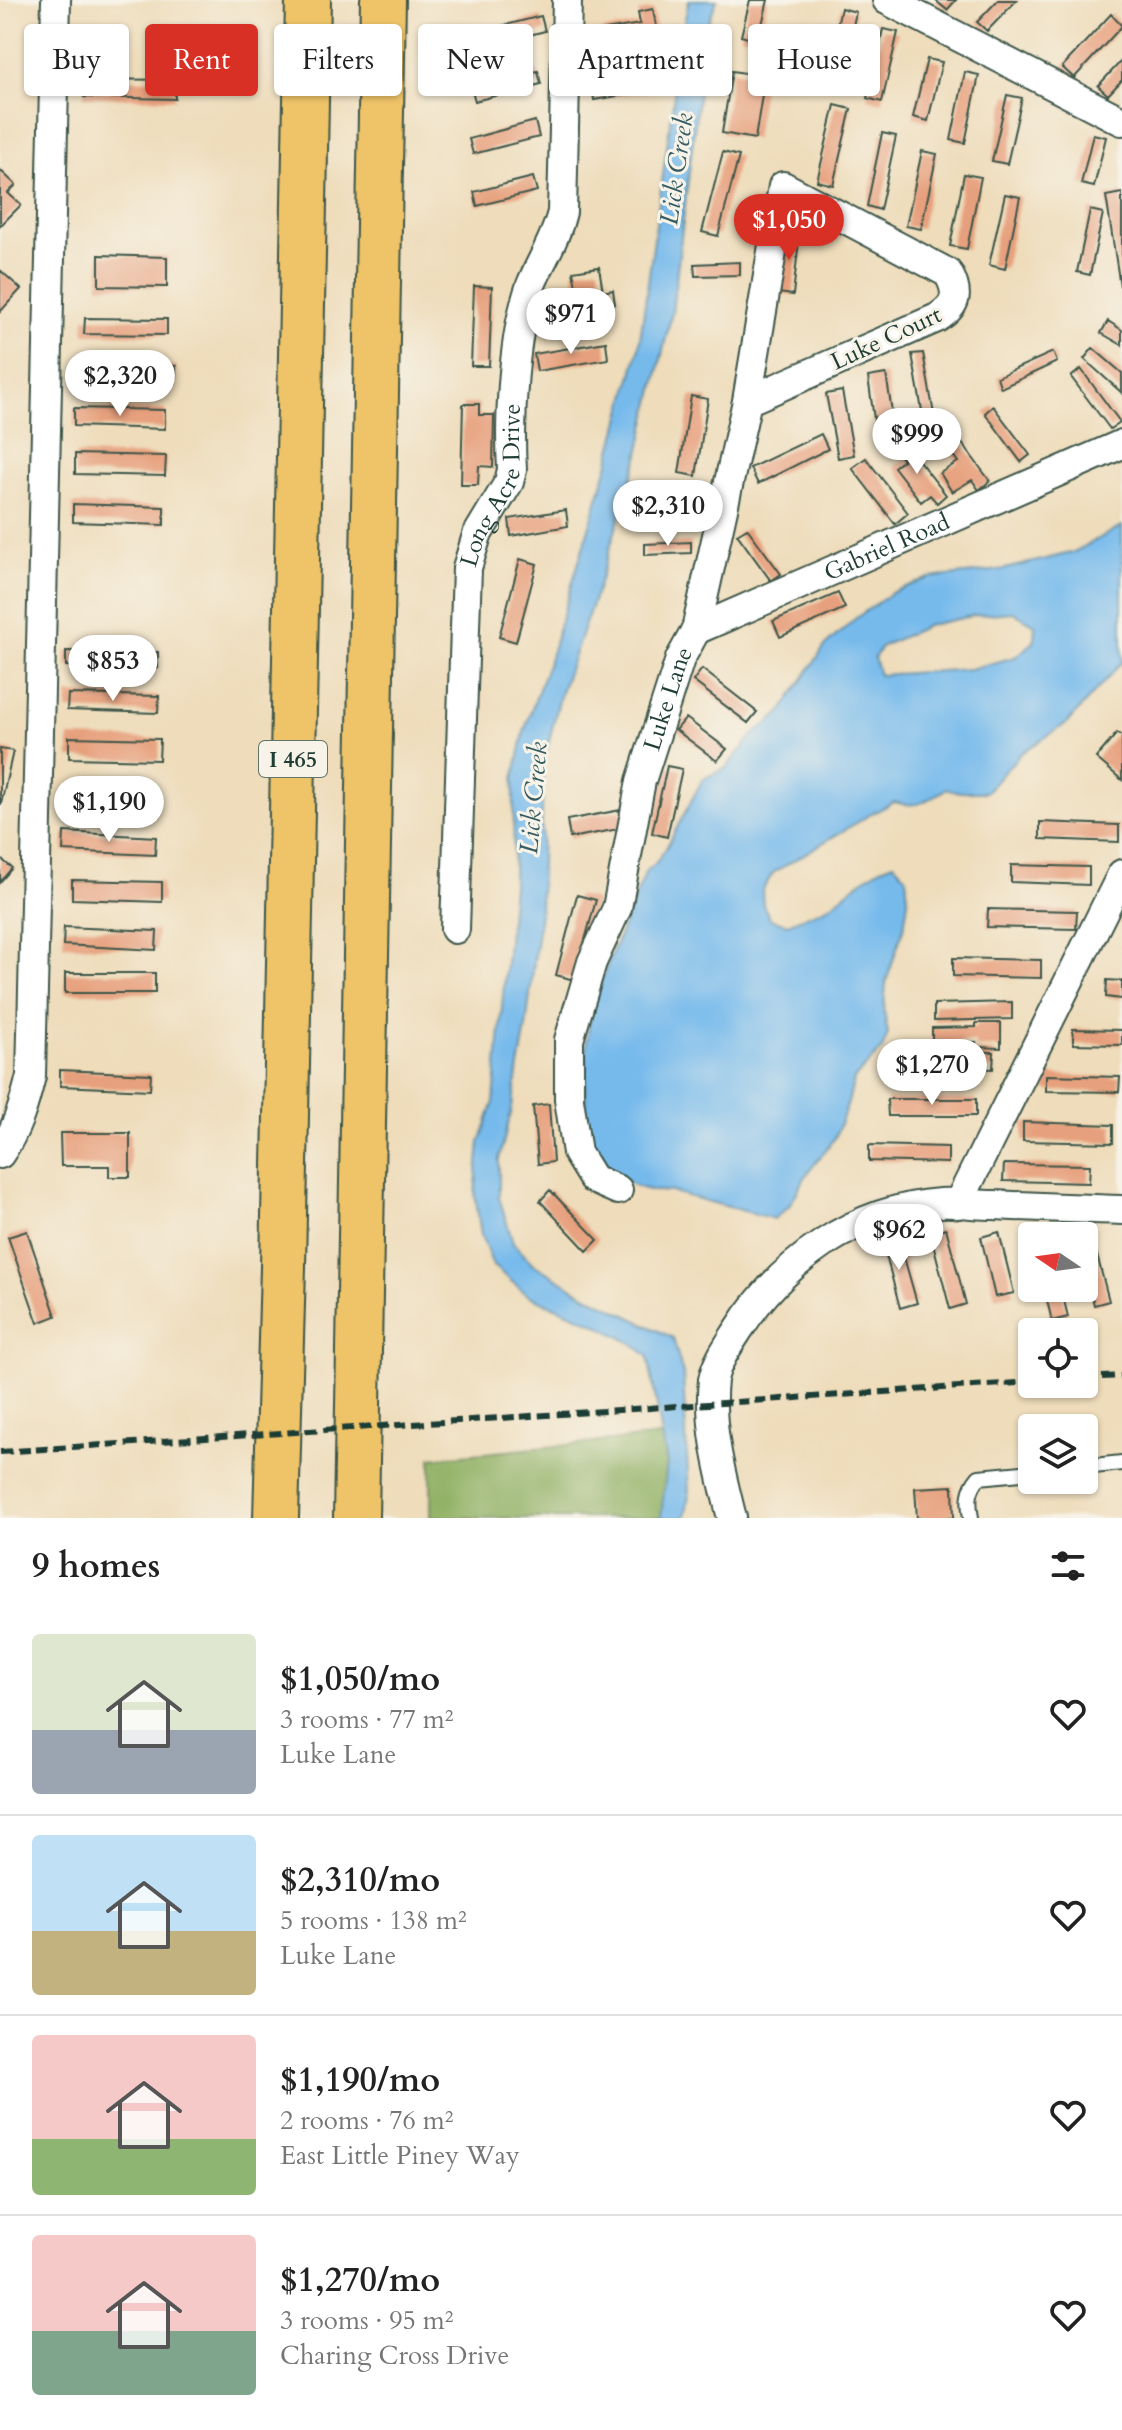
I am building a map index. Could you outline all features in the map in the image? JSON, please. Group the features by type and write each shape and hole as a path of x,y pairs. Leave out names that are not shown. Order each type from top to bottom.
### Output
{"highway":[{"name":"I 465","path":"276,1518 308,0"},
{"path":"356,1518 383,0"}],"street":[{"path":"0,1154 22,1114 31,1076 56,0"},
{"name":"Long Acre Drive","path":"455,929 465,583 477,535 509,482 512,470 514,381 521,319 531,285 553,243 562,212 567,0"},
{"path":"887,0 1122,121"},
{"name":"Luke Lane","path":"618,1190 593,1179 577,1153 569,1099 569,1040 592,962 617,908 641,781 680,659 696,630 747,401 783,186"},
{"name":"Luke Court","path":"747,401 937,318 949,310 955,291 955,285 942,268 783,186"},
{"name":"Gabriel Road","path":"696,630 1122,444"},
{"path":"958,1204 1122,874"},
{"path":"732,1518 711,1411 714,1377 723,1355 755,1304 797,1261 849,1229 905,1209 940,1203 1122,1210"}],"lane":[{"path":"1098,1466 1122,1463"},
{"path":"971,1518 970,1489 979,1477 1018,1473"}],"green space":[{"path":"662,1436 667,1463 661,1518 431,1518 431,1458"}],"water":[{"name":"Lick Creek","path":"689,0 717,0 707,24 684,23"},
{"name":"Lick Creek","path":"674,96 698,96 672,312 638,458 561,692 543,766 540,913 526,1027 511,1113 499,1159 499,1197 513,1243 533,1264 584,1294 673,1338 683,1374 689,1495 685,1518 661,1518 667,1463 648,1356 632,1343 592,1322 529,1296 493,1266 481,1235 475,1195 480,1142 494,1102 513,886 514,779 524,732 609,462 639,347"},
{"path":"1122,526 1122,662 1067,723 1020,754 986,792 946,789 915,804 894,802 773,873 762,891 763,905 770,919 788,924 830,906 881,868 894,863 906,876 908,901 904,927 886,982 884,1011 888,1034 882,1049 854,1079 835,1138 807,1174 789,1206 774,1219 668,1191 641,1188 601,1166 590,1137 585,1095 586,1052 595,1001 646,871 666,848 703,779 726,768 753,735 780,714 825,646 856,618 893,592 929,578 1001,570 1074,552","holes":["1013,612 1035,625 1034,642 1015,657 970,669 879,675 874,658 882,646 929,625 977,615"]}],"building":[{"path":"750,0 768,0 762,24 748,24 748,38 741,36"},
{"path":"935,0 956,0 947,10"},
{"path":"998,0 1017,0 987,31 977,22"},
{"path":"841,8 856,12 853,24 837,24"},
{"path":"653,9 656,24 640,24 638,12"},
{"path":"1111,14 1122,26 1074,78 1062,67"},
{"path":"541,16 545,31 533,34 533,24 509,24"},
{"path":"883,29 898,32 882,102 867,98 880,96 880,42"},
{"path":"927,59 942,62 928,121 913,117"},
{"path":"1122,60 1122,80 1108,95 1098,86"},
{"path":"538,71 541,84 533,86 533,72"},
{"path":"732,71 748,73 748,96 762,96 755,139 722,133 728,96 732,96"},
{"path":"965,72 979,75 965,143 951,140"},
{"path":"129,79 145,80 145,96 175,96 175,99 84,97 129,96"},
{"path":"1007,95 1022,98 1007,164 992,161"},
{"path":"474,96 494,96 475,101"},
{"path":"593,96 618,96 594,100"},
{"path":"835,105 851,109 833,185 817,181"},
{"path":"535,121 539,137 473,154 469,139"},
{"path":"882,133 896,136 880,210 867,206"},
{"path":"1093,134 1106,137 1094,187 1081,184"},
{"path":"922,151 937,154 921,229 906,226"},
{"path":"723,152 739,156 718,236 702,232"},
{"path":"0,170 16,185 8,193 21,205 0,226"},
{"path":"964,174 981,177 967,249 950,246"},
{"path":"533,177 537,191 477,206 474,192"},
{"path":"1122,193 1122,286 1120,286 1106,196"},
{"path":"1005,194 1020,197 1005,269 989,265"},
{"path":"1090,210 1103,213 1090,275 1077,272"},
{"path":"786,228 800,230 793,295 778,293"},
{"path":"99,255 167,257 167,287 99,286"},
{"path":"740,262 740,275 695,276 694,264"},
{"path":"599,267 603,292 613,290 615,304 548,316 545,302 556,300 554,290 576,286 573,271"},
{"path":"0,270 21,289 0,312"},
{"path":"474,286 492,287 489,366 471,366"},
{"path":"85,318 167,319 167,335 84,334"},
{"path":"1108,321 1122,330 1122,345 1101,333"},
{"path":"606,342 608,359 537,371 534,354"},
{"path":"1093,348 1122,373 1122,393 1084,359"},
{"path":"1053,352 1057,362 1001,388 997,377"},
{"path":"923,353 935,420 924,422 912,354"},
{"path":"85,363 176,366 175,384 84,381"},
{"path":"1081,369 1120,422 1110,429 1071,377"},
{"path":"886,374 896,437 877,440 868,377"},
{"path":"842,391 854,455 838,458 826,394"},
{"path":"691,396 708,399 696,476 679,473"},
{"path":"463,404 479,404 479,415 494,415 493,467 479,466 478,485 461,485"},
{"path":"993,406 1030,455 1021,462 985,413"},
{"path":"74,408 165,410 165,429 74,426"},
{"path":"947,423 990,481 979,490 972,480 952,492 940,473 958,462 936,432"},
{"path":"821,434 828,449 758,484 750,468"},
{"path":"904,442 946,495 937,503 930,495 921,502 894,467 903,460 895,450"},
{"path":"75,454 166,456 165,476 75,474"},
{"path":"866,458 908,513 895,524 852,468"},
{"path":"73,504 164,507 164,525 73,522"},
{"path":"566,510 568,526 511,536 509,519"},
{"path":"747,528 781,574 771,581 737,534"},
{"path":"691,542 691,553 645,555 645,544"},
{"path":"520,559 537,564 516,642 499,637"},
{"path":"838,593 845,608 780,637 773,621"},
{"path":"66,651 158,652 158,668 66,666"},
{"path":"702,669 757,712 748,723 693,681"},
{"path":"68,694 159,696 158,713 67,710"},
{"path":"686,718 727,749 717,761 676,730"},
{"path":"1117,733 1122,736 1122,780 1096,758"},
{"path":"69,737 160,739 159,760 69,758"},
{"path":"0,749 13,751 1,804 0,804"},
{"path":"667,766 682,769 667,837 652,833"},
{"path":"621,810 624,828 570,838 567,820"},
{"path":"1040,822 1119,825 1119,842 1040,839"},
{"path":"64,832 156,837 155,855 63,851"},
{"path":"0,858 12,868 0,882"},
{"path":"1011,865 1089,867 1089,885 1011,882"},
{"path":"72,880 162,882 162,902 72,899"},
{"path":"577,895 596,900 574,980 556,975"},
{"path":"988,909 1077,911 1076,929 987,927"},
{"path":"64,927 157,931 156,950 63,945"},
{"path":"953,958 1041,960 1041,978 953,976"},
{"path":"65,973 155,973 155,993 65,993"},
{"path":"1107,980 1122,981 1122,999 1106,997"},
{"path":"1012,1002 1012,1019 934,1021 934,1004"},
{"path":"976,1023 1001,1023 1001,1048 976,1047 976,1042 932,1042 932,1028 976,1027"},
{"path":"1073,1029 1122,1030 1122,1045 1073,1044"},
{"path":"918,1050 994,1052 993,1069 917,1066"},
{"path":"60,1070 151,1074 150,1090 60,1086"},
{"path":"1046,1075 1120,1077 1119,1092 1046,1091"},
{"path":"887,1099 976,1099 976,1116 888,1116"},
{"path":"549,1104 553,1162 538,1164 533,1106"},
{"path":"1023,1122 1113,1125 1113,1143 1023,1141"},
{"path":"60,1133 130,1133 130,1177 109,1177 109,1166 61,1166"},
{"path":"869,1145 948,1147 948,1163 869,1161"},
{"path":"1004,1164 1090,1165 1089,1183 1003,1181"},
{"path":"550,1190 598,1240 587,1251 540,1201"},
{"path":"946,1228 966,1304 950,1309 930,1232"},
{"path":"27,1231 56,1316 38,1323 8,1237"},
{"path":"999,1232 1014,1293 995,1297 981,1237"},
{"path":"898,1236 917,1303 900,1308 882,1240"},
{"path":"1098,1259 1109,1301 1094,1305 1093,1302 1098,1302"},
{"path":"1047,1302 1064,1302 1068,1317 1051,1318"},
{"path":"953,1486 954,1518 917,1518 915,1488"}],"railway":[{"path":"1098,1377 1122,1376"},
{"path":"0,1452 1018,1383"}]}
